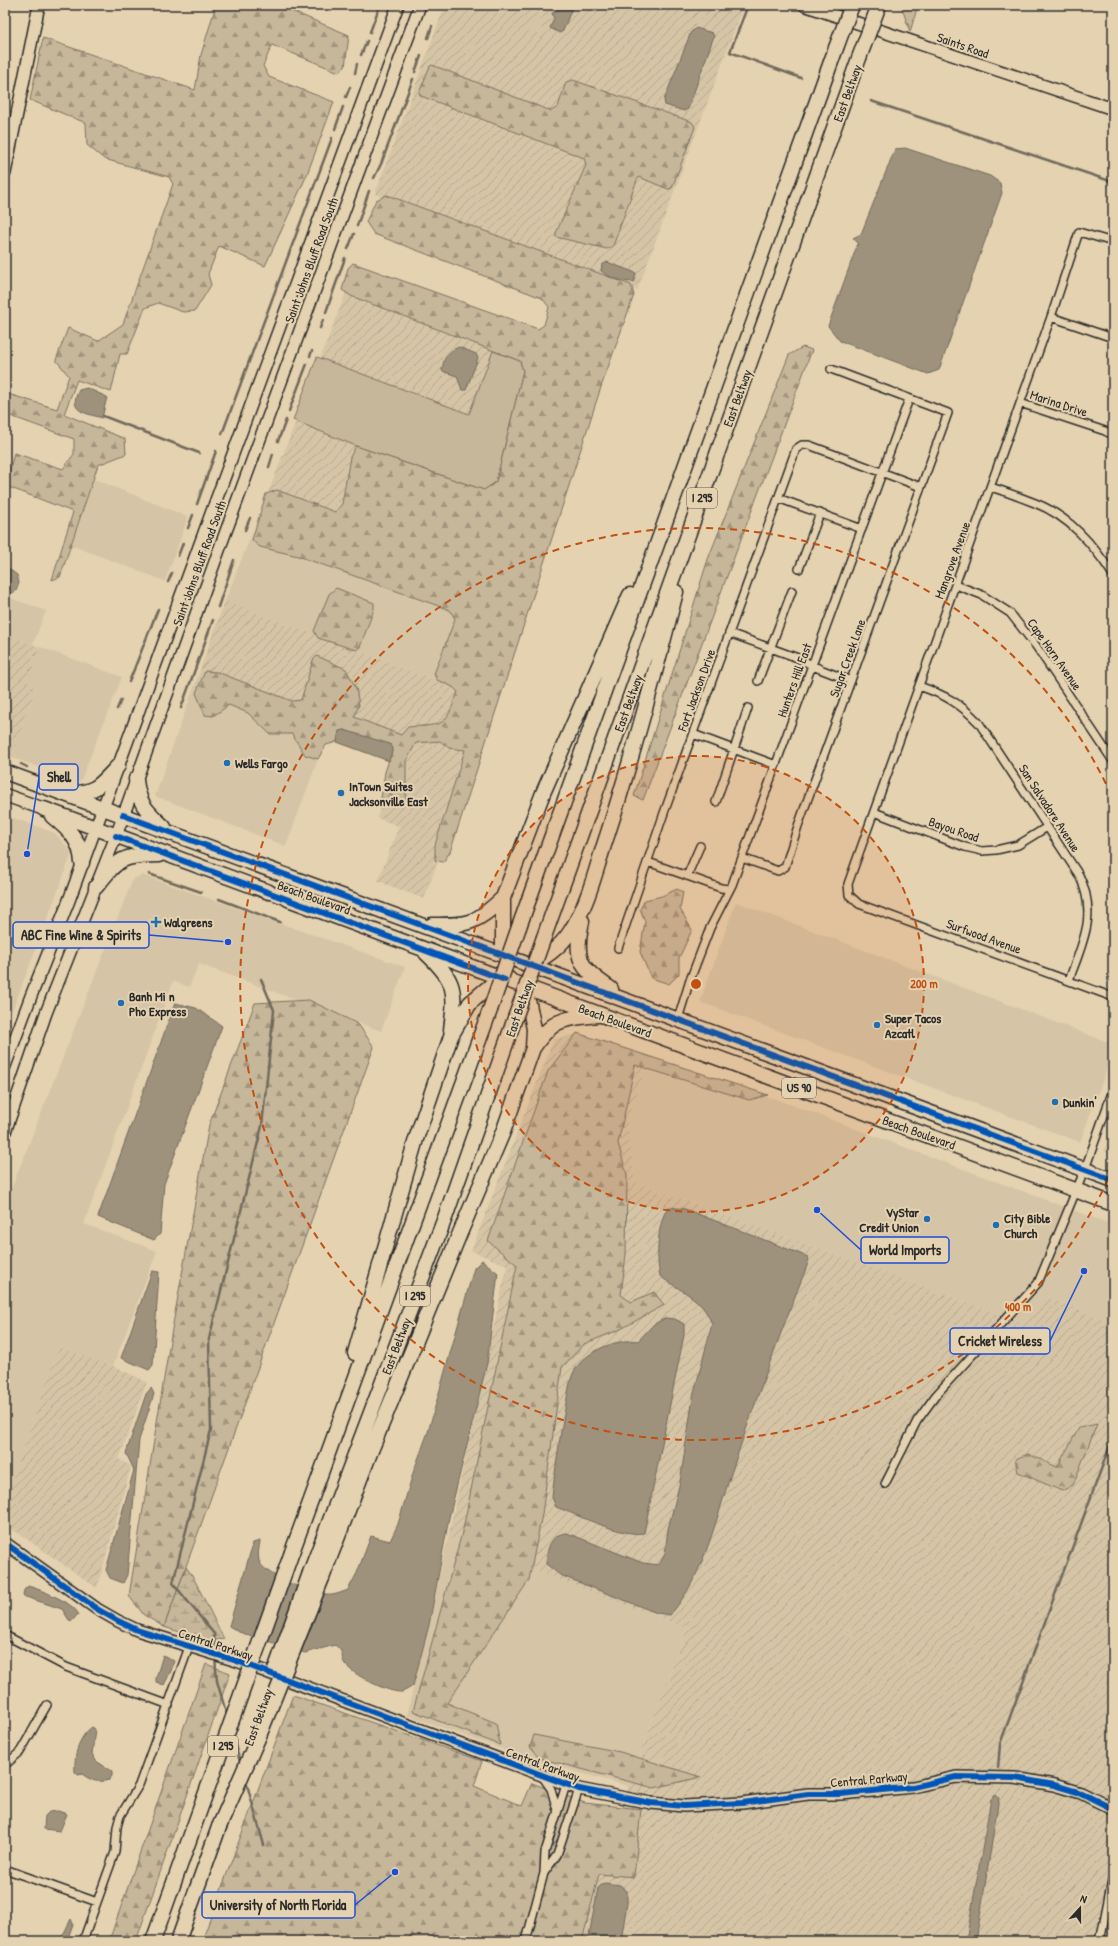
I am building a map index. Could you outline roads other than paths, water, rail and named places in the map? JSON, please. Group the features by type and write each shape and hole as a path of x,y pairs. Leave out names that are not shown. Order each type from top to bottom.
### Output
{"highway":[{"name":"East Beltway","path":"153,1941 327,1452 490,1010 852,5"},
{"name":"East Beltway","path":"316,1575 879,5"},
{"path":"178,1941 218,1827 259,1736 316,1575 370,1454 503,1132 532,1048 534,1029 529,1004 517,972 503,946 503,898 543,793 677,488"},
{"path":"628,1001 591,975 580,958 578,936 586,902 628,770 702,498"},
{"path":"65,794 87,793 118,766"},
{"name":"Beach Boulevard","path":"5,772 480,946 554,997 1113,1204"},
{"path":"136,779 140,801 146,810 169,832"},
{"path":"44,809 69,830 76,839 80,846 82,863"},
{"name":"Beach Boulevard","path":"44,809 269,892"},
{"path":"96,887 113,865 122,858 132,856 167,855"},
{"path":"422,925 466,924 483,917 503,898"},
{"name":"Beach Boulevard","path":"288,899 482,971 517,972"},
{"path":"327,1452 416,1139 451,1036 470,1003 487,988 543,958 563,942 571,931 586,902"},
{"path":"422,949 442,968 452,984 454,1005 451,1036"},
{"name":"US 90","path":"517,972 559,975 1113,1180"},
{"path":"532,1048 542,1034 550,1026 560,1020 601,1015"}],"main road":[{"path":"5,173 39,5"},
{"name":"Saint Johns Bluff Road South","path":"5,1066 118,766 338,172 398,5"},
{"name":"Saint Johns Bluff Road South","path":"5,1132 46,1013 116,836 222,542 420,5"},
{"name":"Saints Road","path":"804,5 1112,106"},
{"name":"Beach Boulevard","path":"5,795 44,809"},
{"name":"Beach Boulevard","path":"269,892 288,899"},
{"name":"Central Parkway","path":"5,1543 73,1592 118,1621 137,1630 237,1661 579,1789 628,1799 684,1806 742,1803 808,1794 841,1794 913,1787 956,1777 1015,1778 1054,1785 1081,1793 1113,1809"}],"street":[{"name":"Mangrove Avenue","path":"848,895 848,884 991,487 1051,317 1079,232 1113,242"},
{"path":"1051,317 1113,338"},
{"path":"830,369 909,399"},
{"name":"Sugar Creek Lane","path":"742,858 778,871 785,867 798,826 948,413 909,399"},
{"name":"Hunters Hill East","path":"728,889 742,858 909,399"},
{"name":"Marina Drive","path":"1020,403 1113,435"},
{"name":"Fort Jackson Drive","path":"618,948 729,633 796,449 802,445 809,445 883,473"},
{"path":"883,473 921,487"},
{"path":"991,487 1036,503 1069,523 1084,536 1098,552 1113,575"},
{"path":"778,498 862,529"},
{"path":"799,569 820,513"},
{"name":"Cape Horn Avenue","path":"956,585 982,595 1010,613 1036,646 1113,761"},
{"path":"758,681 792,591"},
{"path":"729,633 851,681"},
{"name":"San Salvadore Avenue","path":"919,686 954,700 966,709 979,723 1079,875 1088,898 1088,923 1086,936 1069,980"},
{"path":"716,802 748,708"},
{"path":"693,734 776,765"},
{"name":"Bayou Road","path":"874,812 965,847 982,851 996,850 1018,845 1047,827"},
{"path":"688,876 700,846"},
{"path":"648,862 728,889 710,928 690,980 678,1019"},
{"name":"Surfwood Avenue","path":"848,895 859,904 1113,997"},
{"path":"885,1484 917,1421 936,1395 1038,1283 1085,1170 1113,1090"},
{"path":"5,1635 66,1666 169,1705"},
{"path":"83,1941 115,1852 117,1827 120,1816 139,1786 189,1647"},
{"path":"5,1765 20,1752 47,1705"},
{"path":"542,1776 551,1789 558,1812"},
{"path":"526,1941 544,1873 545,1852 566,1785"},
{"path":"544,1873 557,1855 579,1789"},
{"path":"5,1869 97,1902"},
{"path":"1100,1941 1113,1875"}],"waterway":[{"path":"370,32 380,5"},
{"path":"748,5 730,52 801,78"},
{"path":"428,38 432,26"},
{"path":"361,55 367,41"},
{"path":"415,72 421,56"},
{"path":"355,73 357,64"},
{"path":"374,178 381,164 413,79"},
{"path":"346,97 350,87"},
{"path":"871,101 1113,182"},
{"path":"335,129 343,107"},
{"path":"222,434 332,138"},
{"path":"357,226 369,191"},
{"path":"348,249 354,234"},
{"path":"326,312 345,258"},
{"path":"320,328 323,320"},
{"path":"310,356 312,351"},
{"path":"289,411 307,364"},
{"path":"103,416 199,453"},
{"path":"278,441 286,420"},
{"path":"197,504 216,451"},
{"path":"269,467 273,454"},
{"path":"188,528 193,515"},
{"path":"245,530 250,518"},
{"path":"178,556 183,543"},
{"path":"218,607 234,560"},
{"path":"168,582 172,573"},
{"path":"129,682 158,609"},
{"path":"181,708 213,620"},
{"path":"117,709 121,700"},
{"path":"21,764 27,767"},
{"path":"149,874 201,892"},
{"path":"219,899 280,922"},
{"path":"215,1650 214,1634 173,1583 211,1430 209,1339 262,1126 274,1010 261,979"},
{"path":"998,1768 1000,1744 1113,1437"},
{"path":"215,1657 217,1681 227,1716"},
{"path":"232,1735 241,1765"},
{"path":"246,1781 264,1845"}],"place":[{"name":"Wells Fargo","path":"227,763"},
{"name":"InTown Suites Jacksonville East","path":"341,793"},
{"name":"Shell","path":"27,854"},
{"name":"Walgreens","path":"156,922"},
{"name":"ABC Fine Wine & Spirits","path":"228,942"},
{"name":"Banh Mi n Pho Express","path":"121,1003"},
{"name":"Super Tacos Azcatl","path":"877,1025"},
{"name":"Dunkin'","path":"1055,1102"},
{"name":"World Imports","path":"817,1210"},
{"name":"VyStar Credit Union","path":"927,1219"},
{"name":"City Bible Church","path":"996,1225"},
{"name":"Cricket Wireless","path":"1084,1271"},
{"name":"University of North Florida","path":"395,1872"}]}
